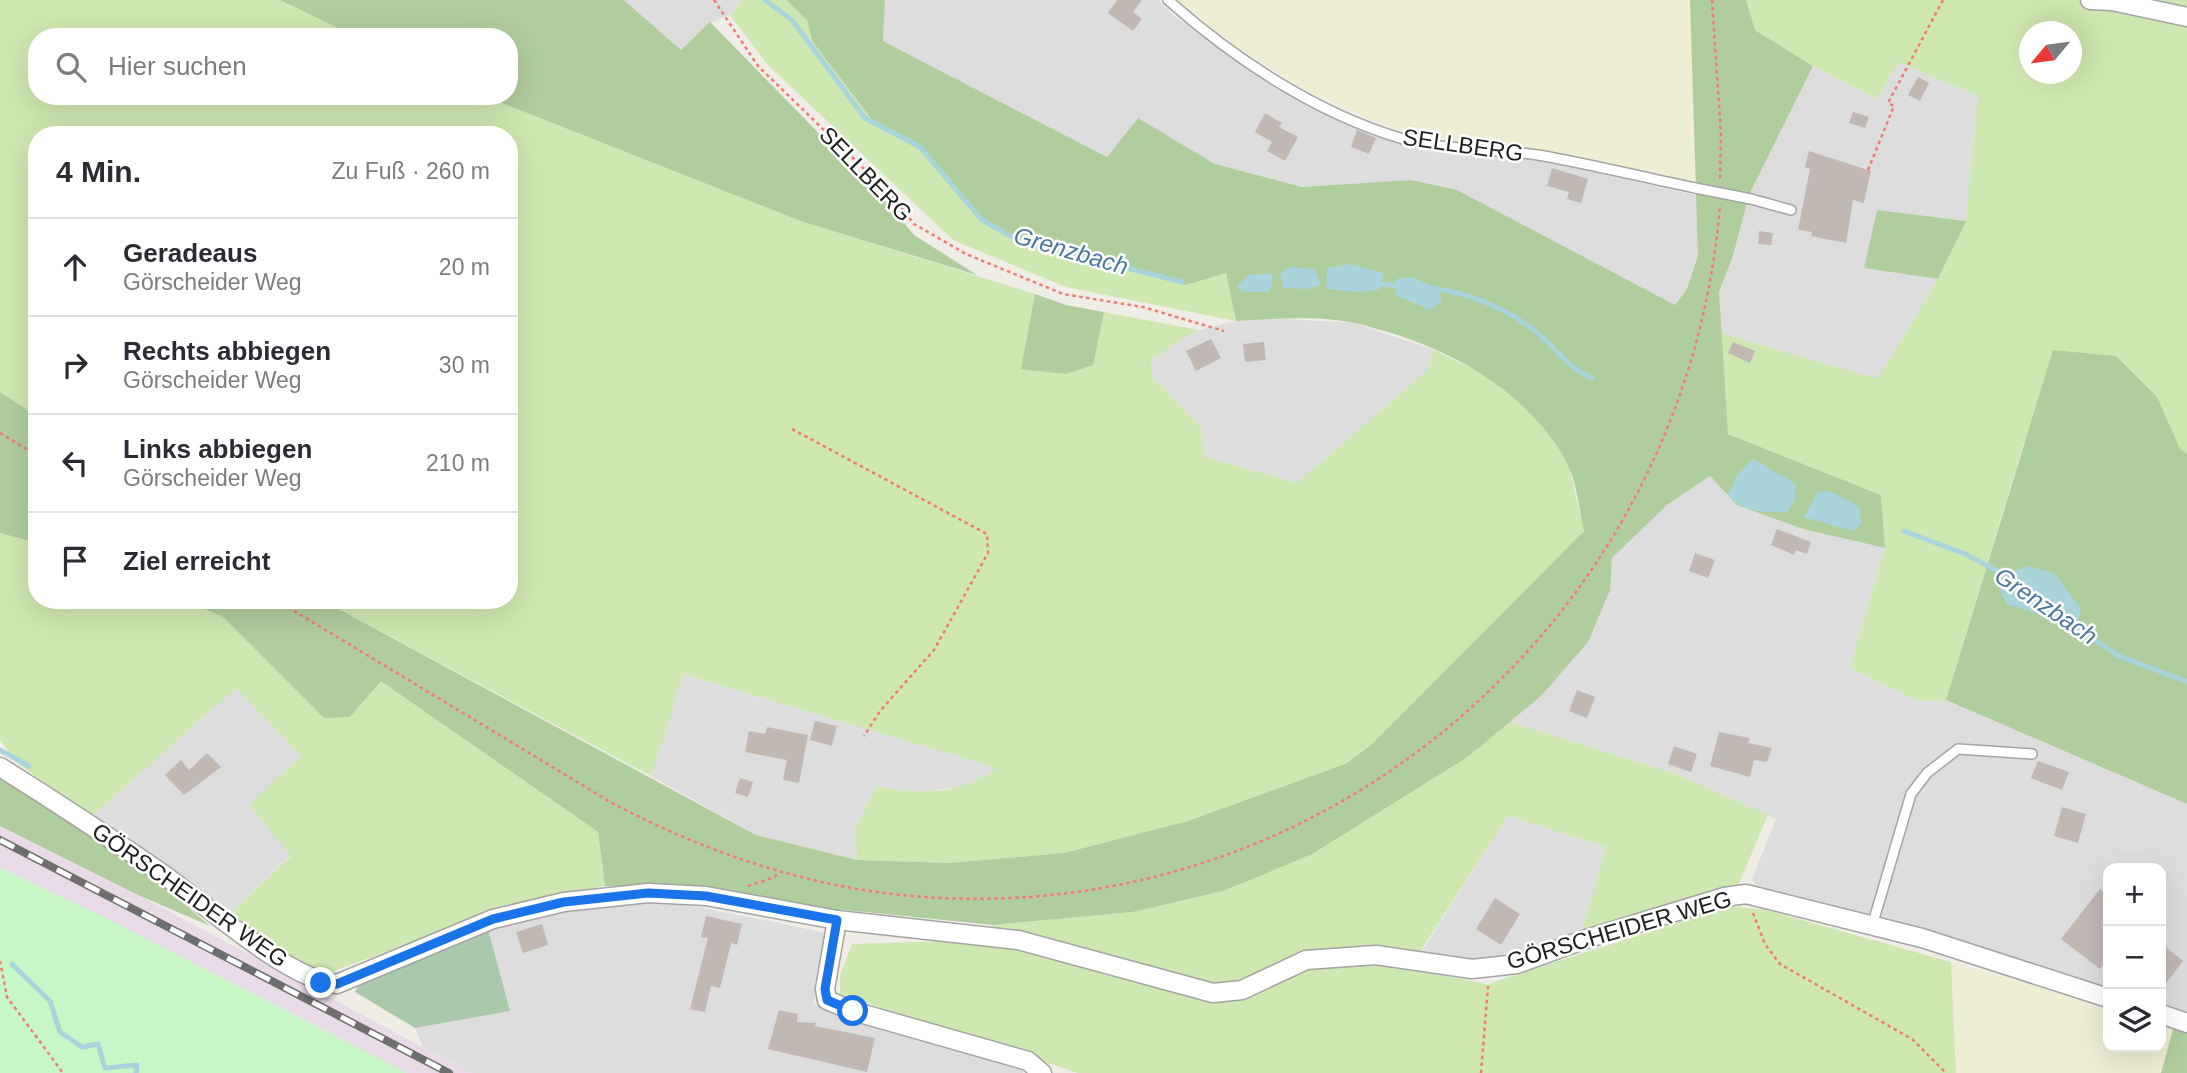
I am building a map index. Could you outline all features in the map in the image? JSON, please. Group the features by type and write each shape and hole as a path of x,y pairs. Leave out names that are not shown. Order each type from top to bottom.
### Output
{"street":[{"path":"2090,0 2112,1 2187,17"},
{"name":"GÖRSCHEIDER WEG","path":"0,766 159,872 242,935 321,983 337,984 493,919 564,902 648,893 706,896 837,920 1018,940 1213,993 1242,990 1306,960 1376,955 1472,969 1517,964 1596,936 1724,897 1746,894 1923,938 2103,996"},
{"path":"837,920 825,989 827,1000 853,1011 1028,1061 1042,1073"},
{"path":"2166,1016 2187,1023"}],"lane":[{"name":"SELLBERG","path":"1168,0 1225,47 1279,81 1380,131 1428,144 1537,155 1751,199 1791,210"},
{"path":"1872,926 1911,794 1927,773 1958,749 2032,754"}],"path":[{"name":"SELLBERG","path":"714,0 758,66 894,198 914,224 966,254 1063,294 1143,307 1224,331"},
{"path":"1712,0 1721,134 1720,186"},
{"path":"1868,170 1894,106 1888,103 1943,0"},
{"path":"291,609 612,803 718,852 778,871 917,897 1024,896 1081,891 1137,880 1223,855 1301,824 1388,773 1467,713 1508,675 1611,541 1661,443 1678,403 1696,343 1713,268 1720,199"},
{"path":"792,429 987,534 988,553 934,650 880,711 864,736"},
{"path":"0,433 28,450"},
{"path":"743,903 748,885 775,877 778,871"},
{"path":"1746,894 1765,944 1774,959 1912,1039 1946,1073"},
{"path":"0,961 7,997 63,1073"},
{"path":"1481,1073 1489,967"}],"shaded area":[{"path":"624,0 743,0 730,15 710,23 681,50"},
{"path":"885,0 1158,0 1176,18 1299,99 1427,147 1541,160 1698,196 1698,255 1687,289 1675,305 1456,190 1411,180 1302,187 1215,164 1138,118 1107,157 883,41"},
{"path":"1899,62 1978,96 1966,221 1877,211 1864,268 1938,279 1878,380 1720,333 1719,292 1733,256 1749,195 1813,66 1877,99"},
{"path":"1287,319 1353,323 1434,350 1428,370 1297,483 1205,457 1201,428 1152,376 1151,359 1198,330 1236,321"},
{"path":"1710,476 1737,505 1803,529 1885,548 1850,668 1918,701 1946,700 2187,804 2187,1017 2166,1011 2166,863 2103,863 2103,993 1760,891 1752,879 1776,819 1676,774 1510,722 1541,696 1610,590 1612,558 1667,505"},
{"path":"682,674 998,768 966,786 913,793 876,786 855,830 857,860 756,835 651,776"},
{"path":"236,688 301,756 291,855 232,912 92,816"},
{"path":"1508,816 1606,847 1581,934 1515,959 1469,962 1420,954"},
{"path":"0,826 138,895 471,1073 407,1073 102,916 0,868"},
{"path":"653,902 704,908 832,934 813,1003 1024,1067 1023,1073 471,1073 423,1047 415,1028 509,1011 488,929 565,908"}],"green space":[{"path":"0,0 280,0 338,28 28,28 28,105 507,105 803,222 1035,294 1022,369 1092,365 1104,312 1198,330 1151,359 1152,376 1201,428 1205,457 1297,483 1428,370 1434,350 1490,377 1536,416 1569,465 1584,531 1371,745 1343,765 1188,821 1064,853 949,863 857,860 855,830 876,786 908,791 954,788 983,777 997,768 683,674 651,776 339,609 518,609 518,126 28,126 28,410 0,392"},
{"path":"280,0 624,0 681,50 710,22 890,206 914,235 977,275 803,222 507,105 518,105 518,28 338,28"},
{"path":"743,0 786,0 807,20 812,41 872,120 914,142 983,222 1019,241 1186,285 1226,273 1236,321 1066,287 953,240 766,63 730,15"},
{"path":"786,0 885,0 883,41 1107,157 1138,118 1215,164 1302,187 1411,180 1457,190 1675,305 1687,289 1698,255 1690,0 1746,0 1755,30 1813,66 1749,195 1733,256 1719,292 1728,434 1881,495 1885,548 1803,529 1737,505 1710,476 1667,505 1612,558 1610,590 1588,642 1541,696 1469,756 1312,854 1223,891 1133,912 993,925 826,908 686,885 605,886 598,832 381,681 350,717 324,718 223,617 205,609 339,609 756,835 857,860 949,863 1064,853 1188,821 1345,764 1371,745 1584,531 1570,471 1549,435 1528,411 1503,389 1476,371 1417,342 1354,323 1295,318 1236,321 1226,273 1186,285 1019,241 983,222 914,142 872,120 812,41 807,20"},
{"path":"1175,0 1690,0 1697,183 1531,149 1449,140 1388,127 1305,89 1214,34"},
{"path":"1746,0 2187,0 2187,454 2180,450 2157,397 2024,442 1946,700 1918,701 1850,668 1885,548 1881,495 1728,434 1720,333 1878,379 1938,279 1966,221 1978,96 1899,62 1877,99 1813,66 1754,29"},
{"path":"1877,210 1966,221 1938,279 1864,268"},
{"path":"1035,294 1066,305 1104,312 1093,365 1066,374 1021,369"},
{"path":"2053,350 2116,356 2157,397 2180,449 2187,454 2187,804 1946,700"},
{"path":"0,392 28,410 28,541 0,533"},
{"path":"0,533 28,541 28,609 206,609 223,616 265,656 350,717 381,680 598,832 605,886 533,902 498,913 325,974 275,952 232,912 291,856 249,805 301,756 236,688 92,816 17,763 0,740"},
{"path":"1510,722 1676,774 1768,815 1737,888 1581,934 1606,847 1508,816 1409,969 1488,984 1729,906 1766,910 1951,962 1956,1073 1078,1073 840,994 840,975 852,944 981,940 993,925 1133,912 1223,891 1469,756"},
{"path":"0,778 131,858 210,926 138,895 0,826"},
{"path":"0,868 102,916 407,1073 0,1073"},
{"path":"488,929 510,1011 415,1028 355,992 363,976"},
{"path":"1951,962 2103,1006 2103,1052 2166,1052 2166,1024 2174,1026 2161,1073 1956,1073"},
{"path":"2174,1026 2187,1030 2187,1073 2161,1073"}],"water":[{"path":"1350,264 1383,273 1382,284 1378,290 1356,292 1327,289 1327,268"},
{"path":"1292,267 1315,269 1321,284 1309,289 1284,288 1280,273"},
{"path":"1250,274 1272,274 1273,283 1269,292 1243,292 1237,287"},
{"path":"1412,277 1437,289 1442,301 1430,310 1396,295 1394,285 1398,278"},
{"path":"1753,459 1796,484 1795,500 1787,512 1748,508 1728,495 1737,476"},
{"path":"1829,491 1860,507 1861,524 1853,531 1804,517 1817,492"},
{"path":"2026,566 2054,573 2081,609 2076,627 2007,604 2000,590 2007,575"}],"building":[{"path":"1117,0 1142,0 1133,12 1142,19 1133,31 1108,13"},
{"path":"1918,77 1929,83 1920,101 1908,95"},
{"path":"1853,112 1869,117 1865,128 1849,123"},
{"path":"1265,113 1282,123 1279,127 1298,137 1285,161 1267,151 1272,142 1255,132"},
{"path":"1357,130 1376,138 1369,154 1351,147"},
{"path":"1809,151 1871,171 1864,203 1853,200 1846,243 1811,236 1812,232 1798,230 1810,169 1805,167"},
{"path":"1552,168 1588,179 1581,203 1567,199 1569,192 1547,186"},
{"path":"1759,231 1773,233 1771,245 1758,244"},
{"path":"1211,339 1221,358 1196,371 1186,351"},
{"path":"1264,342 1266,360 1245,362 1243,344"},
{"path":"1733,342 1755,351 1750,363 1728,353"},
{"path":"1777,529 1811,542 1807,554 1796,550 1794,555 1771,545"},
{"path":"1695,553 1715,560 1708,578 1689,571"},
{"path":"1577,690 1595,697 1587,718 1569,711"},
{"path":"815,721 837,726 832,746 810,740"},
{"path":"767,727 808,735 799,783 783,780 787,760 745,752 749,731 765,734"},
{"path":"1719,732 1750,738 1748,743 1772,748 1767,762 1754,760 1750,777 1710,766"},
{"path":"1674,746 1697,754 1691,772 1668,764"},
{"path":"207,753 221,767 184,795 165,775 181,760 189,770"},
{"path":"2038,761 2069,772 2062,790 2031,778"},
{"path":"740,778 753,782 748,797 735,793"},
{"path":"2062,807 2086,814 2078,843 2054,836"},
{"path":"2100,889 2103,891 2103,965 2100,969 2061,939"},
{"path":"1495,898 1520,914 1501,945 1476,929"},
{"path":"706,916 742,924 737,945 731,943 720,988 711,986 705,1012 690,1009 708,938 701,937"},
{"path":"542,924 548,945 523,953 516,932"},
{"path":"2166,947 2183,961 2166,983"},
{"path":"779,1010 798,1014 797,1022 816,1023 815,1026 875,1038 867,1072 768,1049"}],"waterway":[{"name":"Grenzbach","path":"765,0 792,20 865,118 920,147 981,219 1019,241 1182,282"},
{"name":"Grenzbach","path":"1378,284 1400,286"},
{"name":"Grenzbach","path":"1430,288 1469,296 1507,313 1538,333 1574,368 1592,378"},
{"name":"Grenzbach","path":"1904,531 1965,554 2011,578"},
{"name":"Grenzbach","path":"2072,624 2117,655 2187,682"},
{"path":"0,750 29,766"},
{"path":"12,964 50,1001 60,1032 82,1047 98,1044 105,1068 137,1065 136,1073"}],"railway":[{"path":"0,840 449,1073"}],"route":[{"path":"321,983 337,984 493,919 564,902 648,893 706,896 837,920 825,989 827,1000 853,1011"}]}
